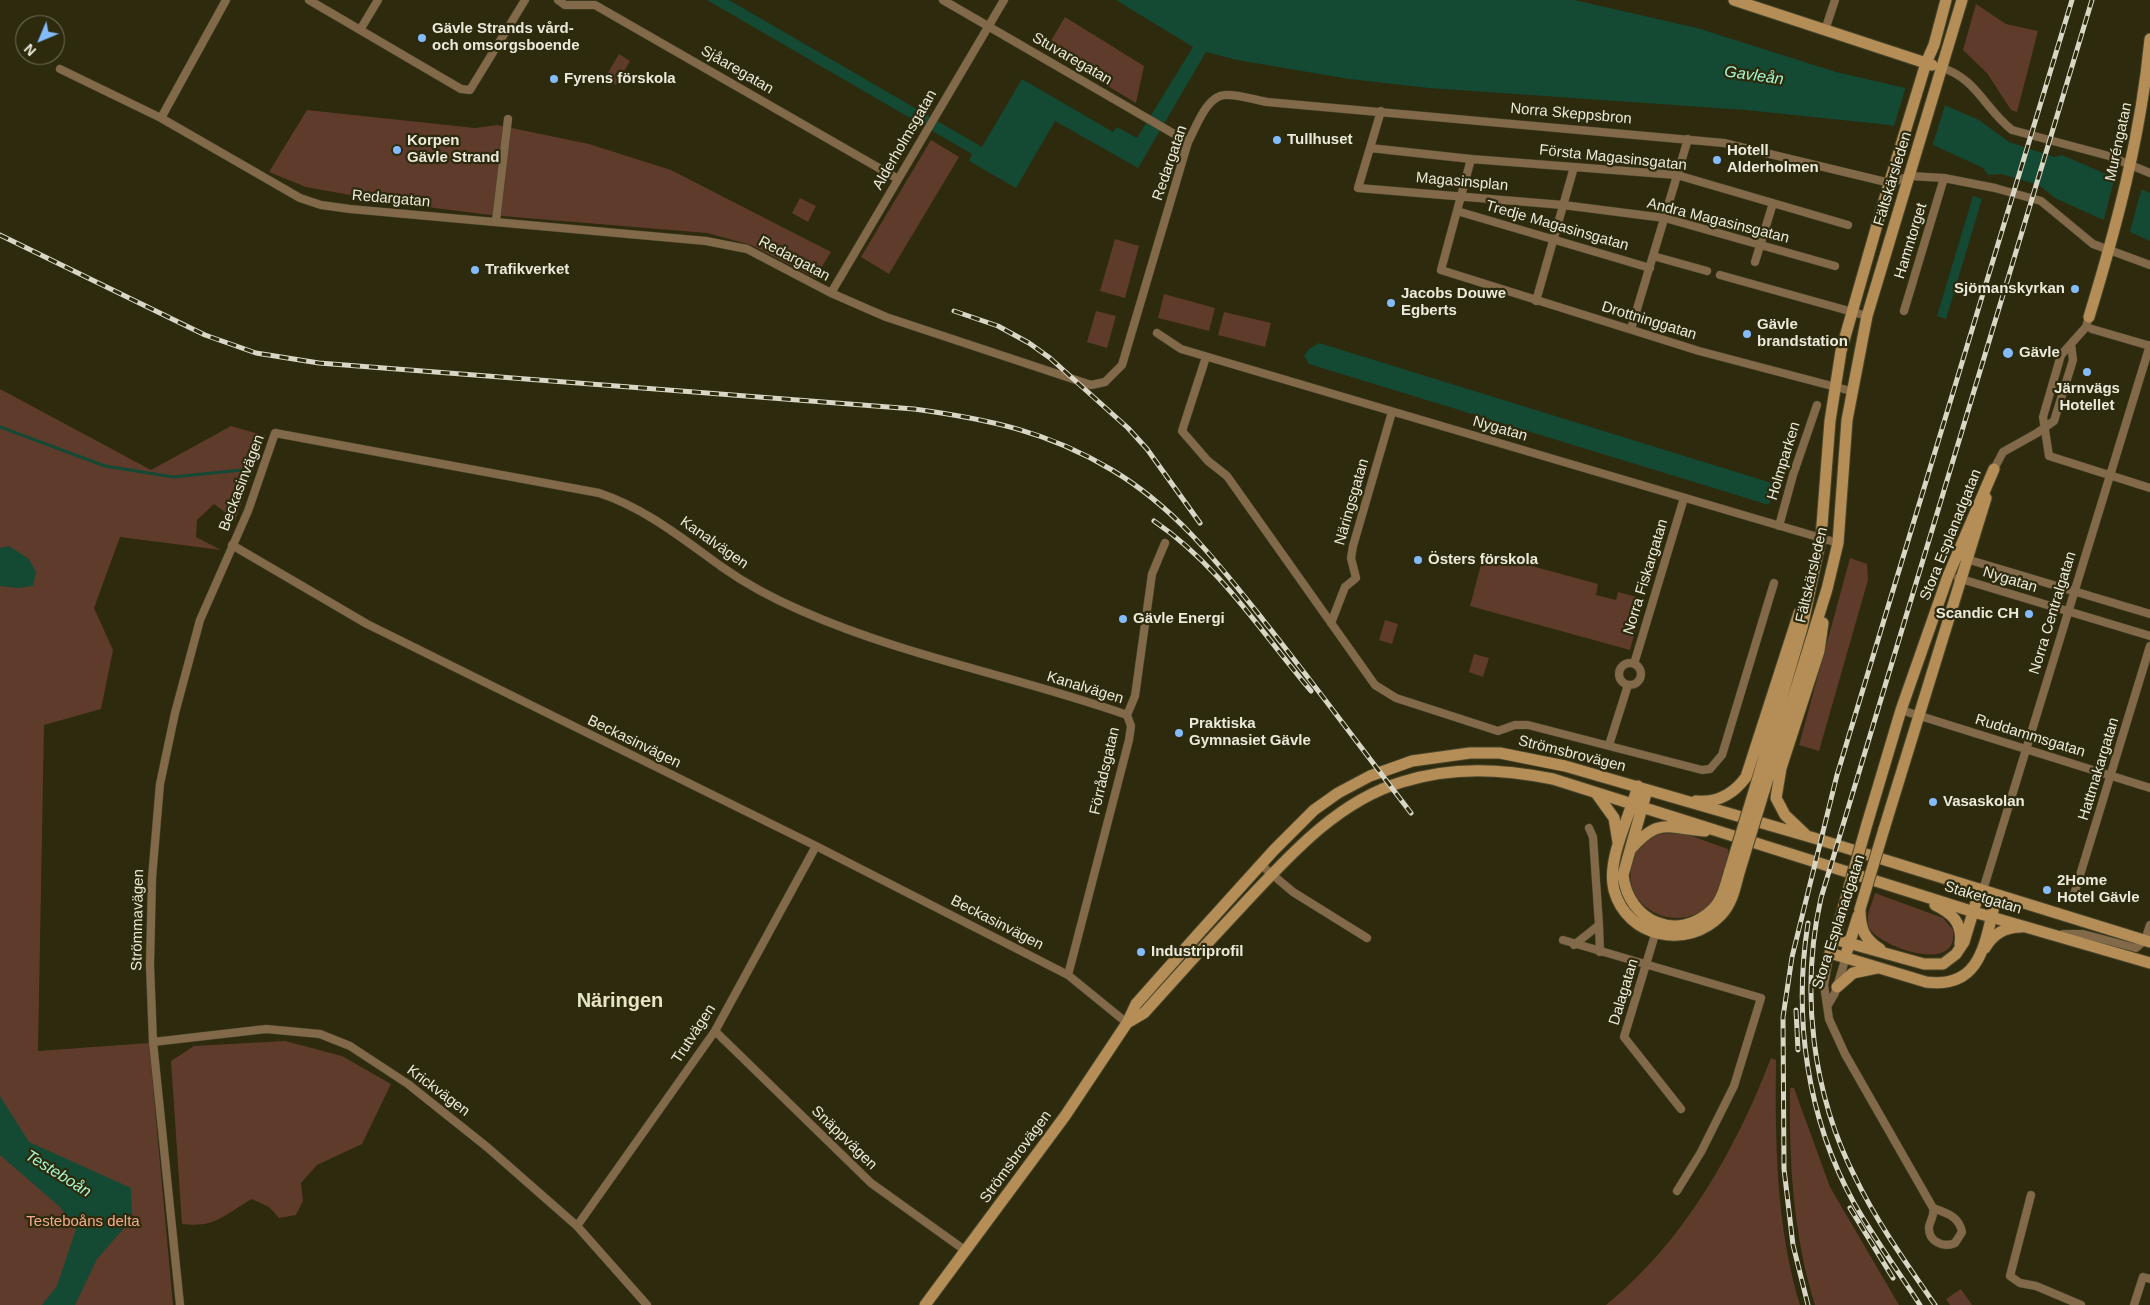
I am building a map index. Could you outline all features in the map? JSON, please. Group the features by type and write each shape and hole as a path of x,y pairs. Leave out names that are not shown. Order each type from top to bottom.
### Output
{"main road":[{"path":"1734,0 1942,68"},
{"name":"Fältskärsleden","path":"1760,790 1802,628 1821,538 1835,388 1851,312 1926,63 1934,45 1946,0"},
{"name":"Fältskärsleden","path":"1657,929 1699,919 1714,908 1735,872 1760,790 1827,589 1838,543 1842,501 1843,452 1851,391 1867,316 1962,0"},
{"name":"Muréngatan","path":"2089,324 2127,181 2143,108 2150,39"},
{"name":"Stora Esplanadgatan","path":"1830,953 1901,710 1948,576 1994,469"},
{"name":"Stora Esplanadgatan","path":"1846,957 1918,716 1962,580 1994,469"},
{"path":"1674,799 1702,801 1721,799 1735,790 1746,777 1755,754 1780,667 1812,578"},
{"path":"1814,838 1804,833 1785,815 1776,798 1781,768 1818,651 1827,589"},
{"name":"Strömsbrovägen","path":"925,1305 1065,1116 1128,1023 1136,1004 1261,865 1314,810 1338,793 1370,776 1412,761 1470,753 1500,753 1565,766 1814,838"},
{"name":"Strömsbrovägen","path":"1128,1023 1144,1013 1272,874 1310,838 1339,814 1369,796 1401,782 1430,775 1475,769 1552,779 1808,858"},
{"path":"1623,850 1642,788"},
{"path":"1596,793 1614,818 1623,850 1623,875 1629,899 1657,929"},
{"path":"1623,850 1657,827 1666,825 1727,832"},
{"name":"Staketgatan","path":"1814,838 2148,941"},
{"name":"Staketgatan","path":"1808,858 1974,912 2150,963"},
{"path":"1834,939 1936,965 1948,961 1959,950 1960,929 1953,915 1904,889"},
{"name":"Norra Centralgatan","path":"1959,950 1964,942 1981,890"},
{"path":"1984,950 1997,895"},
{"path":"1860,909 1860,924 1865,936 1885,953"},
{"path":"1830,953 1926,982 1948,982 1971,971 1992,938 2002,930 2027,928"},
{"path":"1837,987 1853,974 1880,968"}],"street":[{"path":"161,118 226,0"},
{"path":"309,0 461,89 470,90 525,0"},
{"path":"360,30 378,0"},
{"name":"Sjåaregatan","path":"558,0 565,5 595,4 898,179"},
{"name":"Stuvaregatan","path":"942,0 1188,142"},
{"name":"Alderholmsgatan","path":"831,294 1004,0"},
{"path":"1825,30 1835,0"},
{"path":"1942,68 1955,72 1967,80 2001,122 2012,130 2109,156 2150,173"},
{"name":"Redargatan","path":"60,69 161,118 300,198 314,203 350,210 496,221 706,241 747,249 831,294 886,317 1091,385 1106,382 1116,373 1126,354 1188,142 1206,109 1213,100 1224,95"},
{"name":"Norra Skeppsbron","path":"1224,95 1267,102 1724,143 1890,183"},
{"path":"1370,148 1381,111"},
{"path":"496,221 508,119"},
{"path":"1632,329 1688,139"},
{"name":"Första Magasinsgatan","path":"1370,148 1471,159 1678,175 1848,225"},
{"name":"Magasinsplan","path":"1370,148 1358,188 1564,205"},
{"path":"1457,211 1471,159"},
{"path":"1536,301 1574,167"},
{"path":"1890,183 1910,176 1944,178 1995,188 2041,202 2093,244 2150,265"},
{"name":"Hamntorget","path":"1904,311 1944,178"},
{"path":"1755,262 1773,204"},
{"name":"Andra Magasinsgatan","path":"1564,205 1665,218 1835,266"},
{"name":"Tredje Magasinsgatan","path":"1457,211 1650,268"},
{"name":"Drottninggatan","path":"1457,211 1442,270 1536,301 1835,388 1851,391"},
{"path":"1654,256 1707,271"},
{"path":"1720,275 1867,316"},
{"path":"2150,346 2089,324 2061,355 2043,417 2048,456 2150,488"},
{"name":"Nygatan","path":"1157,334 1181,349 1206,357 1838,543"},
{"path":"1994,469 2002,452 2054,421 2073,360 2071,344"},
{"name":"Norra Centralgatan","path":"1981,890 2027,749 2150,346"},
{"path":"1206,357 1182,431 1208,461 1226,476 1375,684 1396,698 1498,731 1515,725 1528,725 1609,744 1702,770 1710,769 1722,755 1774,583"},
{"name":"Holmparken","path":"1779,526 1793,475 1817,405"},
{"name":"Näringsgatan","path":"1331,622 1344,587 1356,578 1351,558 1353,546 1392,412"},
{"name":"Beckasinvägen","path":"275,433 248,511 232,545 367,624 816,846 1068,975 1128,1023"},
{"name":"Kanalvägen","path":"275,433 440,462 599,493 618,499 669,528 724,568 766,594 801,611 861,635 1127,715"},
{"name":"Norra Fiskargatan","path":"1634,664 1684,498"},
{"name":"Förrådsgatan","path":"1068,975 1129,740 1131,726 1127,715 1136,696 1152,574 1165,544"},
{"name":"Strömmavägen","path":"180,1305 153,1042 150,965 152,878 160,784 175,713 200,620 232,545"},
{"name":"Nygatan","path":"1956,556 2150,614"},
{"name":"Nygatan","path":"1948,576 2150,636"},
{"name":"Hattmakargatan","path":"2073,898 2112,776 2150,646"},
{"name":"Norra Fiskargatan","path":"1634,664 1640,670 1641,677 1636,684 1628,685 1622,681 1619,674 1623,666 1634,664"},
{"name":"Norra Fiskargatan","path":"1609,744 1628,685"},
{"name":"Ruddammsgatan","path":"1901,710 2150,788"},
{"path":"1589,828 1593,837 1600,925 1600,952"},
{"name":"Trutvägen","path":"578,1226 715,1031 816,846"},
{"path":"1261,865 1293,892 1367,938"},
{"path":"1574,945 1600,925"},
{"path":"2050,934 2083,934 2136,948 2148,941 2150,925"},
{"name":"Dalagatan","path":"1657,929 1624,1037 1681,1109"},
{"path":"1563,940 1574,945 1762,998 1734,1086 1700,1152 1677,1191"},
{"name":"Stora Esplanadgatan","path":"1830,953 1824,985 1829,1018 1845,1054 1933,1208"},
{"name":"Stora Esplanadgatan","path":"1828,1005 1837,987 1846,957"},
{"name":"Krickvägen","path":"153,1042 266,1028 320,1034 337,1040 361,1053 408,1084 488,1147 578,1226 647,1305"},
{"name":"Snäppvägen","path":"715,1031 871,1183 966,1251"},
{"path":"2031,1195 2010,1276 2020,1283 2036,1286 2081,1305"},
{"path":"1933,1208 1953,1216 1960,1224 1962,1232 1955,1244 1945,1246 1937,1243 1932,1237 1929,1228 1934,1214 1933,1208"},
{"path":"2134,1305 2147,1278"}],"green space":[{"path":"1976,4 2006,24 2038,31 2017,112 2011,110 1987,73 1963,50"},
{"path":"1065,17 1144,66 1136,103 1046,49"},
{"path":"619,54 630,61 616,85 605,78"},
{"path":"307,110 475,128 497,125 589,144 671,170 831,252 815,278 751,245 707,233 490,215 388,202 306,187 269,172"},
{"path":"931,140 959,157 889,274 861,257"},
{"path":"800,198 816,206 808,222 792,213"},
{"path":"1115,239 1139,246 1125,298 1100,291"},
{"path":"1164,294 1215,308 1209,331 1158,318"},
{"path":"1096,311 1116,316 1107,348 1087,342"},
{"path":"1224,312 1271,323 1265,347 1218,335"},
{"name":"Testeboåns delta","path":"0,389 151,470 231,426 266,436 235,520 214,504 197,520 196,537 221,550 120,537 94,608 113,650 101,709 44,725 38,1051 149,1043 173,1305 0,1305"},
{"path":"1484,553 1598,584 1596,595 1616,600 1618,592 1644,599 1630,650 1470,606"},
{"path":"1850,558 1867,564 1868,580 1819,751 1799,745"},
{"path":"1385,620 1398,624 1392,644 1379,640"},
{"path":"1474,654 1489,658 1483,677 1469,672"},
{"path":"1673,833 1689,835 1728,849 1729,854 1723,880 1715,899 1698,913 1683,918 1655,913 1643,905 1635,893 1631,879 1633,856 1639,847 1654,834"},
{"path":"1875,893 1943,918 1953,930 1952,944 1944,952 1931,954 1916,953 1886,942 1875,934 1868,923 1868,914"},
{"path":"285,1041 342,1056 391,1084 362,1144 317,1165 301,1183 303,1201 296,1215 279,1218 269,1207 252,1199 212,1222 194,1225 182,1224 171,1061 194,1046"},
{"path":"1771,1058 1776,1060 1777,1153 1782,1214 1786,1245 1800,1305 1606,1305 1660,1253 1705,1192 1741,1126"},
{"path":"1790,1088 1794,1088 1830,1187 1899,1305 1815,1305 1797,1225 1790,1143"},
{"path":"1961,1289 1972,1305 1950,1305 1946,1299"}],"water":[{"name":"Gavleån","path":"707,0 729,0 982,147 1022,79 1113,132 1117,127 1137,138 1193,47 1116,0 1574,0 1697,28 1836,72 1905,88 1979,120 2009,142 2054,157 2062,155 2150,193 2150,241 2055,198 2039,185 2001,174 1988,175 1983,168 1890,125 1746,110 1429,88 1349,79 1237,60 1206,52 1138,168 1055,121 1016,188 969,161 972,154"},
{"path":"1973,196 1982,199 1946,319 1937,316"},
{"path":"1319,343 1775,484 1769,505 1309,364 1304,356 1309,349"},
{"path":"9,546 29,559 36,572 33,586 18,588 0,586 0,548"},
{"name":"Testeboån","path":"0,1096 29,1142 131,1188 132,1219 97,1259 75,1305 42,1305 57,1286 76,1229 60,1207 0,1155"}],"pier":[{"path":"1906,86 1946,102 1932,147 1893,129"},
{"path":"2115,176 2142,187 2129,235 2103,223"}],"waterway":[{"path":"0,427 105,466 173,477 242,470"}],"railway":[{"path":"1808,1305 1793,1245 1784,1169 1783,1017 1792,957 1837,775 2072,0"},
{"path":"1935,1305 1893,1244 1865,1196 1841,1146 1829,1112 1814,1042 1811,1005 1811,969 1815,933 1821,898 2092,0"},
{"path":"0,235 205,335 256,353 319,363 914,409 992,422 1064,445 1112,470 1135,485 1156,501 1195,538 1230,578 1283,645 1411,813"},
{"path":"954,311 998,326 1029,343 1050,358 1128,428 1147,449 1200,523"},
{"path":"1154,521 1199,558 1219,579 1311,691"},
{"path":"1808,923 1802,995 1804,1031 1808,1067 1825,1137 1854,1203 1920,1305"},
{"path":"1796,1010 1798,1050"},
{"path":"1850,1208 1893,1278"}],"place":[{"name":"Gävle Strands vård- och omsorgsboende","path":"422,38"},
{"name":"Fyrens förskola","path":"554,79"},
{"name":"Tullhuset","path":"1277,140"},
{"name":"Korpen Gävle Strand","path":"397,150"},
{"name":"Hotell Alderholmen","path":"1717,160"},
{"name":"Trafikverket","path":"475,270"},
{"name":"Sjömanskyrkan","path":"2075,289"},
{"name":"Jacobs Douwe Egberts","path":"1391,303"},
{"name":"Gävle brandstation","path":"1747,334"},
{"name":"Gävle","path":"2008,353"},
{"name":"Järnvägs Hotellet","path":"2087,372"},
{"name":"Östers förskola","path":"1418,560"},
{"name":"Scandic CH","path":"2029,614"},
{"name":"Gävle Energi","path":"1123,619"},
{"name":"Praktiska Gymnasiet Gävle","path":"1179,733"},
{"name":"Vasaskolan","path":"1933,802"},
{"name":"2Home Hotel Gävle","path":"2047,890"},
{"name":"Industriprofil","path":"1141,952"}],"district":[{"name":"Näringen","path":"620,1001"}]}
